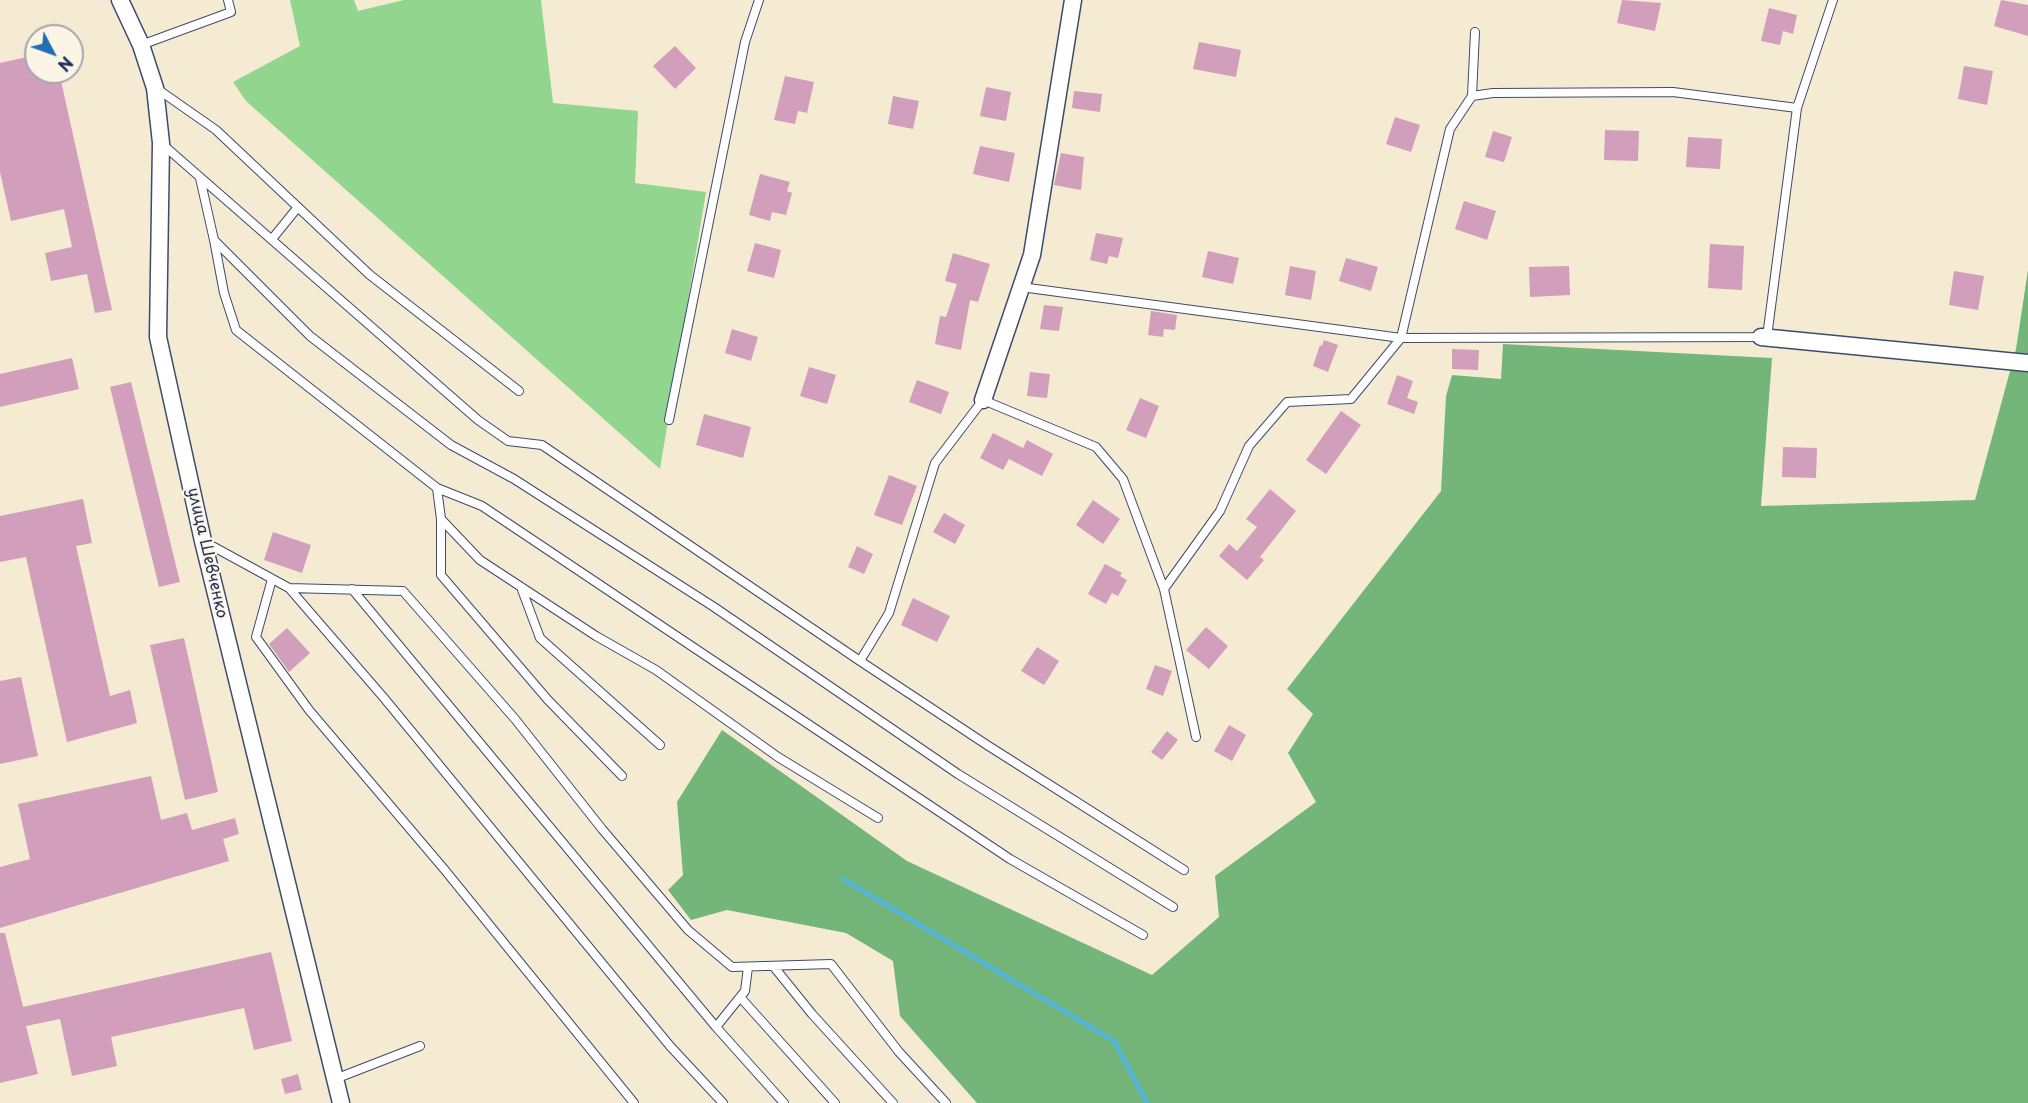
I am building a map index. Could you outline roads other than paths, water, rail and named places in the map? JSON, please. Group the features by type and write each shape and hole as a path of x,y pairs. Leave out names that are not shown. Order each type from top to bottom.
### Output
{"street":[{"name":"улица Шевченко","path":"120,0 141,45 155,88 161,143 158,337 203,541 341,1103"},
{"path":"983,400 1032,255 1073,0"},
{"path":"1761,337 2028,363"}],"lane":[{"path":"141,45 231,12 228,0"},
{"path":"669,420 745,42 759,0"},
{"path":"1022,287 1401,338 1767,337 1797,108 1833,0"},
{"path":"1164,589 1220,511 1249,446 1287,402 1351,399 1401,338 1450,129 1472,96 1474,32"},
{"path":"155,88 216,130 370,275 519,391"},
{"path":"1472,96 1493,93 1673,92 1797,108"},
{"path":"161,143 485,425 508,441 542,446 987,745 1184,870"},
{"path":"200,177 224,293 236,330 437,488 482,506 1010,859 1143,935"},
{"path":"272,239 298,207"},
{"path":"214,240 310,336 451,445 514,479 714,607 958,774 1173,907"},
{"path":"860,661 889,613 935,463 983,400 1096,447 1123,479 1164,589 1196,737"},
{"path":"437,488 441,519 441,575 548,700 622,776"},
{"path":"441,519 480,560 596,636 656,670 778,757 878,818"},
{"path":"203,541 289,588 384,698 670,1046 723,1103"},
{"path":"272,579 256,637 309,710 444,869 634,1103"},
{"path":"521,587 540,638 660,745"},
{"path":"289,588 403,591 515,719 602,829 688,930 732,967 831,964 893,1044 946,1103"},
{"path":"352,589 716,1027 784,1103"},
{"path":"716,1027 745,991 748,967"},
{"path":"774,967 812,1014 893,1103"},
{"path":"740,997 835,1103"},
{"path":"335,1079 420,1046"}],"waterway":[{"path":"843,879 1114,1041 1147,1103"}]}
